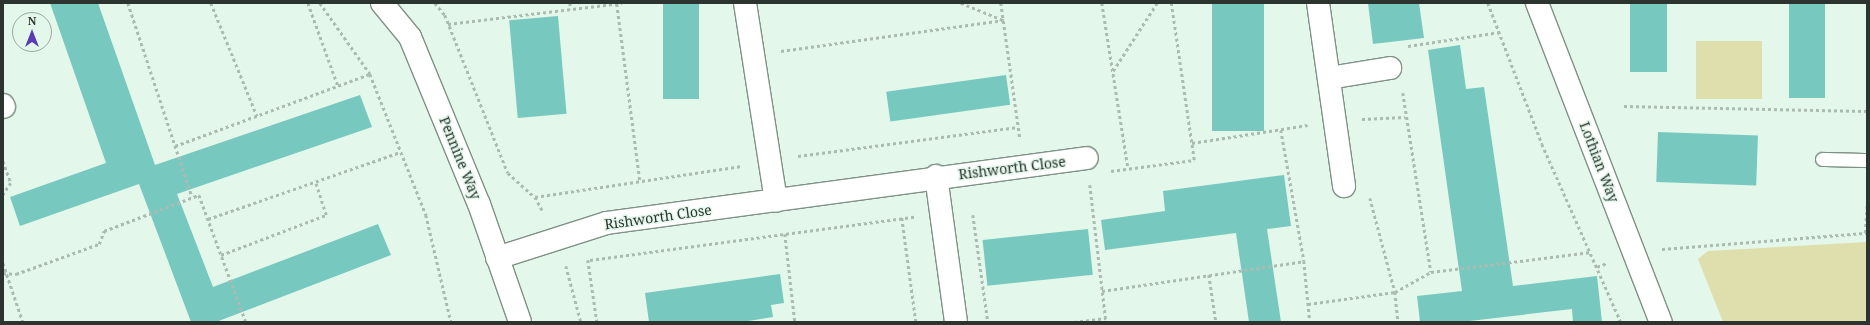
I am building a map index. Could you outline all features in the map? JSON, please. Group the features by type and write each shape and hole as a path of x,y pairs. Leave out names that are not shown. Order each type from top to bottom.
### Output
{"street":[{"name":"Pennine Way","path":"382,3 410,37 479,204 520,322"},
{"path":"745,3 776,201"},
{"path":"1318,3 1336,121 1344,186"},
{"name":"Lothian Way","path":"1537,3 1661,322"},
{"path":"1329,78 1390,68"},
{"name":"Rishworth Close","path":"497,258 607,223 776,201 936,176 1026,168 1088,166"},
{"path":"936,176 956,322"}],"lane":[{"path":"1822,159 1867,160"}],"path":[{"path":"128,3 192,197"},
{"path":"211,3 257,116"},
{"path":"308,3 338,86"},
{"path":"320,3 370,74 426,215 451,322"},
{"path":"435,3 448,24 508,173 535,196 558,239"},
{"path":"570,3 571,9"},
{"path":"448,24 622,3"},
{"path":"961,3 1004,20"},
{"path":"1001,3 1026,168"},
{"path":"1102,3 1128,168"},
{"path":"1113,71 1157,3"},
{"path":"1106,322 1088,166 1128,168 1194,160 1171,3"},
{"path":"1488,3 1542,144 1621,322"},
{"path":"617,4 640,181"},
{"path":"753,55 1004,20"},
{"path":"1406,46 1500,32"},
{"path":"175,146 370,74"},
{"path":"1402,86 1431,272"},
{"path":"1624,106 1867,111"},
{"path":"1192,143 1336,121 1406,117"},
{"path":"1282,130 1304,261 1310,322"},
{"path":"208,219 400,152"},
{"path":"3,161 11,183 3,195"},
{"path":"221,255 326,215 315,182"},
{"path":"1344,186 1367,189 1395,292 1398,322"},
{"path":"3,273 16,274 99,244 104,231 198,195 246,322"},
{"path":"1634,252 1866,233 1867,203"},
{"path":"581,261 942,213"},
{"path":"973,215 988,322"},
{"path":"902,218 916,322"},
{"path":"784,234 795,322"},
{"path":"1308,304 1395,292 1431,272 1591,252"},
{"path":"588,260 597,322"},
{"path":"1102,290 1304,261"},
{"path":"3,262 23,322"},
{"path":"573,262 565,263 581,322"},
{"path":"1209,275 1216,322"},
{"path":"1074,322 1106,318"}],"green space":[{"path":"1696,41 1762,41 1762,99 1696,99"},
{"path":"1867,242 1867,322 1723,322 1698,259 1708,251"}],"building":[{"path":"50,3 98,3 155,165 360,95 372,127 177,194 213,287 378,224 391,255 216,322 191,322 139,184 20,226 10,197 106,163"},
{"path":"663,3 699,3 699,99 663,99"},
{"path":"1212,3 1264,3 1264,131 1212,131"},
{"path":"1368,3 1419,3 1424,38 1373,44"},
{"path":"1630,3 1667,3 1667,72 1630,72"},
{"path":"1789,3 1825,3 1825,98 1789,98"},
{"path":"558,16 567,114 518,118 509,20"},
{"path":"1460,45 1466,89 1484,87 1513,286 1597,276 1602,322 1573,322 1572,309 1461,322 1420,322 1417,296 1462,291 1428,50"},
{"path":"1006,75 1010,105 890,122 886,92"},
{"path":"1658,132 1758,135 1756,185 1656,182"},
{"path":"1284,175 1291,226 1267,229 1281,322 1249,322 1236,233 1105,250 1101,220 1165,211 1163,191"},
{"path":"1088,229 1093,275 987,286 983,240"},
{"path":"780,274 784,303 771,305 773,317 742,322 649,322 645,293"}]}
